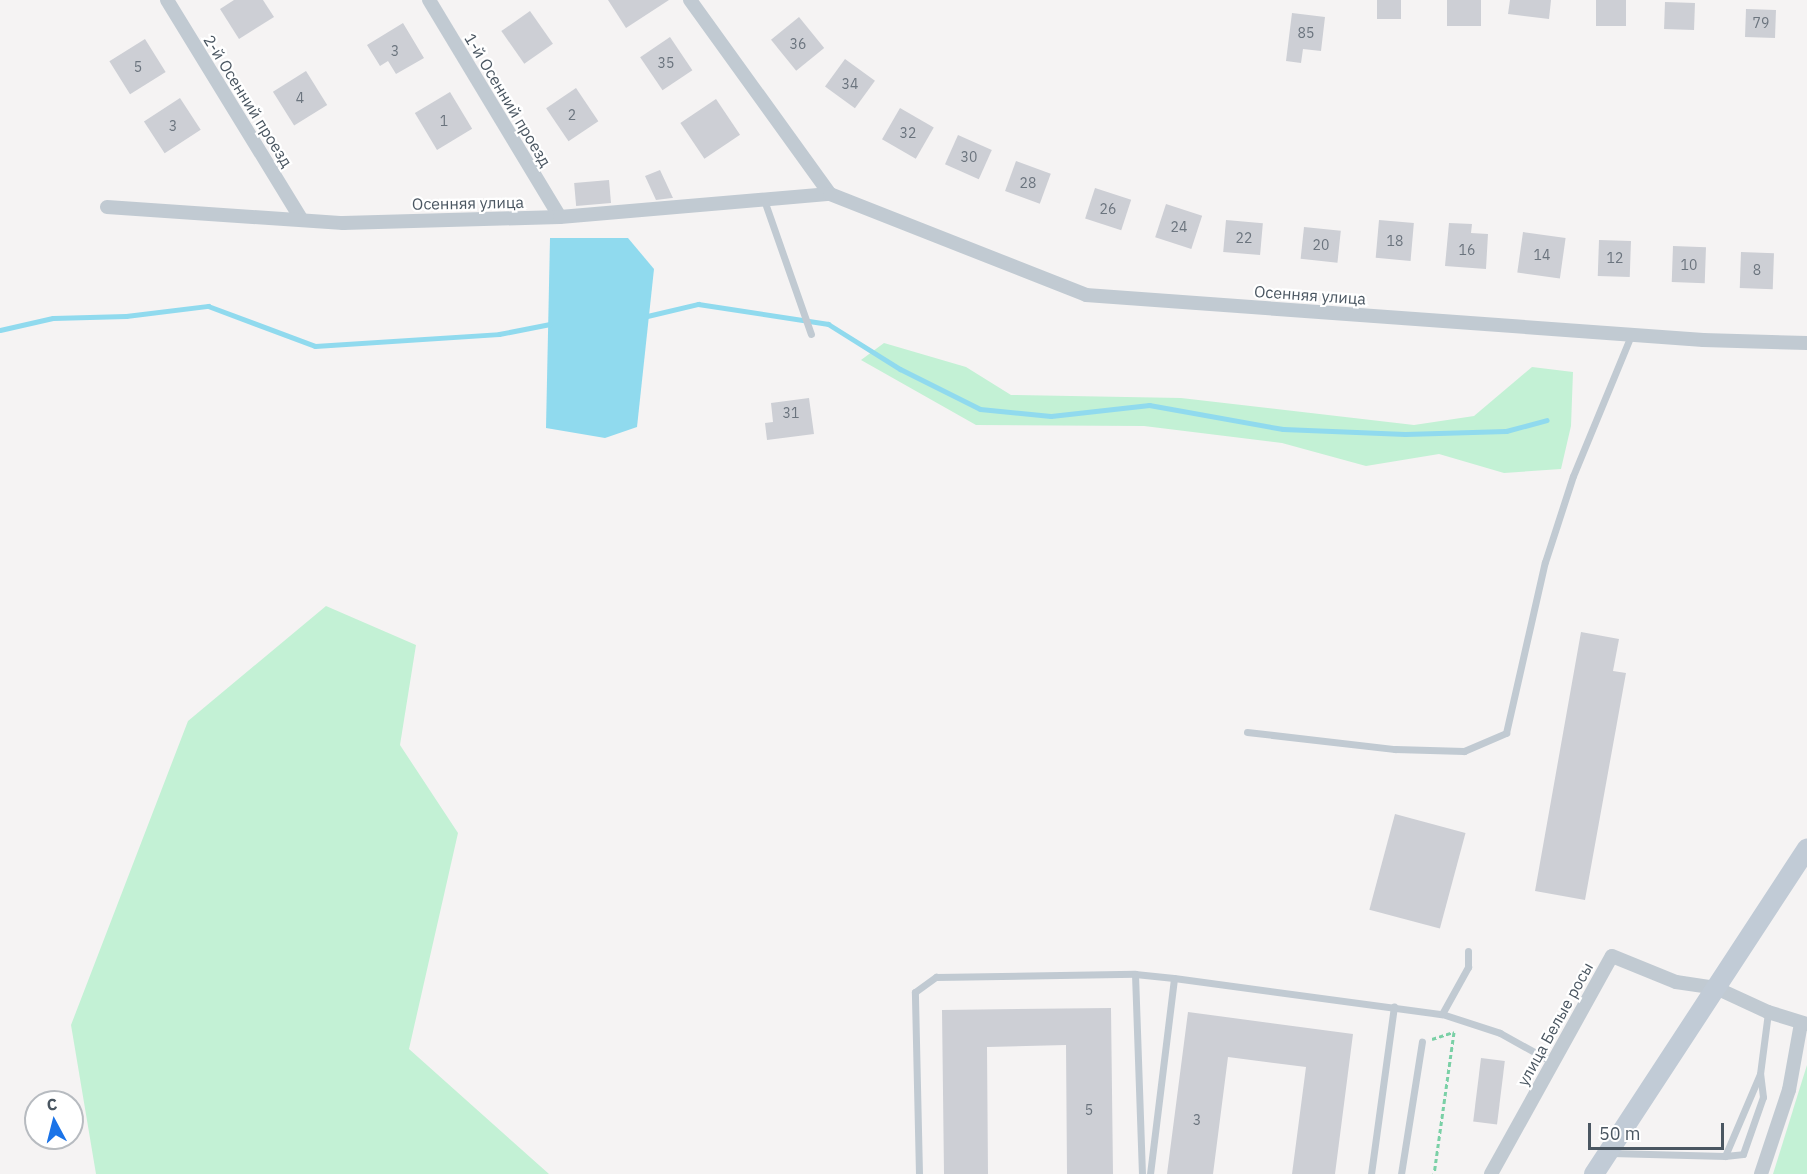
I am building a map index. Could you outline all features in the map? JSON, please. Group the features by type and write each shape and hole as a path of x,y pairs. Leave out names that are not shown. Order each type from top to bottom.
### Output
{"main road":[{"path":"1594,1174 1807,849"}],"street":[{"name":"2-й Осенний проезд","path":"166,0 302,220"},
{"name":"1-й Осенний проезд","path":"429,0 560,217"},
{"path":"690,0 830,194"},
{"name":"Осенняя улица","path":"107,207 343,223 560,217 830,194 1086,295 1631,335 1807,343"},
{"name":"улица Белые росы","path":"1491,1174 1612,956 1676,982 1716,988"},
{"path":"1716,988 1768,1012 1804,1024 1789,1090 1761,1174"}],"lane":[{"path":"764,200 811,334"},
{"path":"1247,732 1395,749 1464,751 1506,733 1545,562 1573,476 1631,335"},
{"path":"1442,1014 1468,967 1468,951"},
{"path":"919,1174 915,992 936,977 1135,974 1394,1007 1442,1014 1500,1033 1552,1062"},
{"path":"1135,974 1142,1174"},
{"path":"1150,1174 1174,978"},
{"path":"1371,1174 1394,1007"},
{"path":"1725,1156 1760,1074 1765,1042 1762,1032 1768,1012"},
{"path":"1401,1174 1422,1042"},
{"path":"1608,1153 1725,1156 1743,1154 1763,1097 1760,1074"}],"path":[{"path":"1422,1042 1454,1032 1434,1174"}],"green space":[{"path":"884,343 966,367 1011,395 1181,398 1414,425 1474,416 1532,367 1573,372 1571,426 1561,469 1504,473 1439,454 1366,466 1282,443 1144,426 976,425 861,360"},
{"path":"326,606 416,645 400,745 458,833 409,1049 549,1174 96,1174 84,1090 82,1090 71,1025 188,721"},
{"path":"1807,1065 1807,1174 1773,1174"}],"water":[{"path":"550,238 628,238 654,269 637,427 605,438 546,428"}],"building":[{"path":"234,0 263,0 274,17 239,39 220,9"},
{"path":"608,0 669,0 626,28"},
{"path":"1377,0 1401,0 1401,19 1377,19"},
{"path":"1447,0 1481,0 1481,26 1447,26"},
{"path":"1510,0 1551,0 1549,19 1508,14"},
{"path":"1596,0 1626,0 1626,26 1596,26"},
{"path":"1665,2 1695,3 1694,30 1664,29"},
{"path":"1746,9 1776,10 1775,38 1745,37"},
{"path":"530,11 553,44 524,64 501,31"},
{"path":"1292,13 1325,17 1321,51 1303,49 1301,63 1286,61"},
{"path":"799,17 824,48 796,71 771,40"},
{"path":"403,23 424,58 396,74 388,61 380,66 367,45"},
{"path":"670,37 692,70 663,90 640,57"},
{"path":"145,39 166,72 130,94 109,61"},
{"path":"845,59 875,81 855,108 825,87"},
{"path":"306,71 327,105 294,126 273,92"},
{"path":"576,88 598,121 569,141 546,108"},
{"path":"450,92 472,129 437,150 415,113"},
{"path":"180,98 201,130 165,153 144,121"},
{"path":"716,99 740,135 704,159 680,123"},
{"path":"900,108 934,128 916,159 882,139"},
{"path":"958,135 992,150 979,179 945,164"},
{"path":"1016,161 1051,174 1040,204 1005,191"},
{"path":"660,170 673,198 656,200 645,176"},
{"path":"609,180 611,203 576,206 574,183"},
{"path":"1095,188 1131,200 1121,230 1085,218"},
{"path":"1166,204 1202,216 1191,249 1155,237"},
{"path":"1226,220 1263,223 1260,255 1223,252"},
{"path":"1379,220 1414,223 1411,261 1376,258"},
{"path":"1449,223 1472,224 1471,233 1488,234 1486,269 1445,266"},
{"path":"1304,227 1341,231 1337,263 1301,259"},
{"path":"1523,232 1566,238 1560,279 1517,273"},
{"path":"1599,240 1631,241 1630,277 1598,276"},
{"path":"1673,246 1706,247 1705,283 1672,282"},
{"path":"1741,252 1774,253 1773,289 1740,288"},
{"path":"809,398 814,434 767,440 765,423 773,422 771,403"},
{"path":"1581,632 1619,639 1613,671 1626,673 1585,900 1535,891"},
{"path":"1395,814 1466,833 1440,929 1369,910"},
{"path":"1111,1008 1113,1174 1067,1174 1066,1045 987,1047 988,1174 944,1174 942,1010"},
{"path":"1188,1012 1353,1034 1335,1174 1292,1174 1306,1067 1228,1057 1213,1174 1167,1174"},
{"path":"1481,1058 1505,1061 1497,1124 1473,1122"}],"waterway":[{"path":"643,317 698,304 828,324 900,369 980,409 1051,416 1149,405 1283,429 1405,434 1506,431 1547,420"},
{"path":"0,330 53,318 126,316 208,306 315,346 499,334 550,324"}]}
